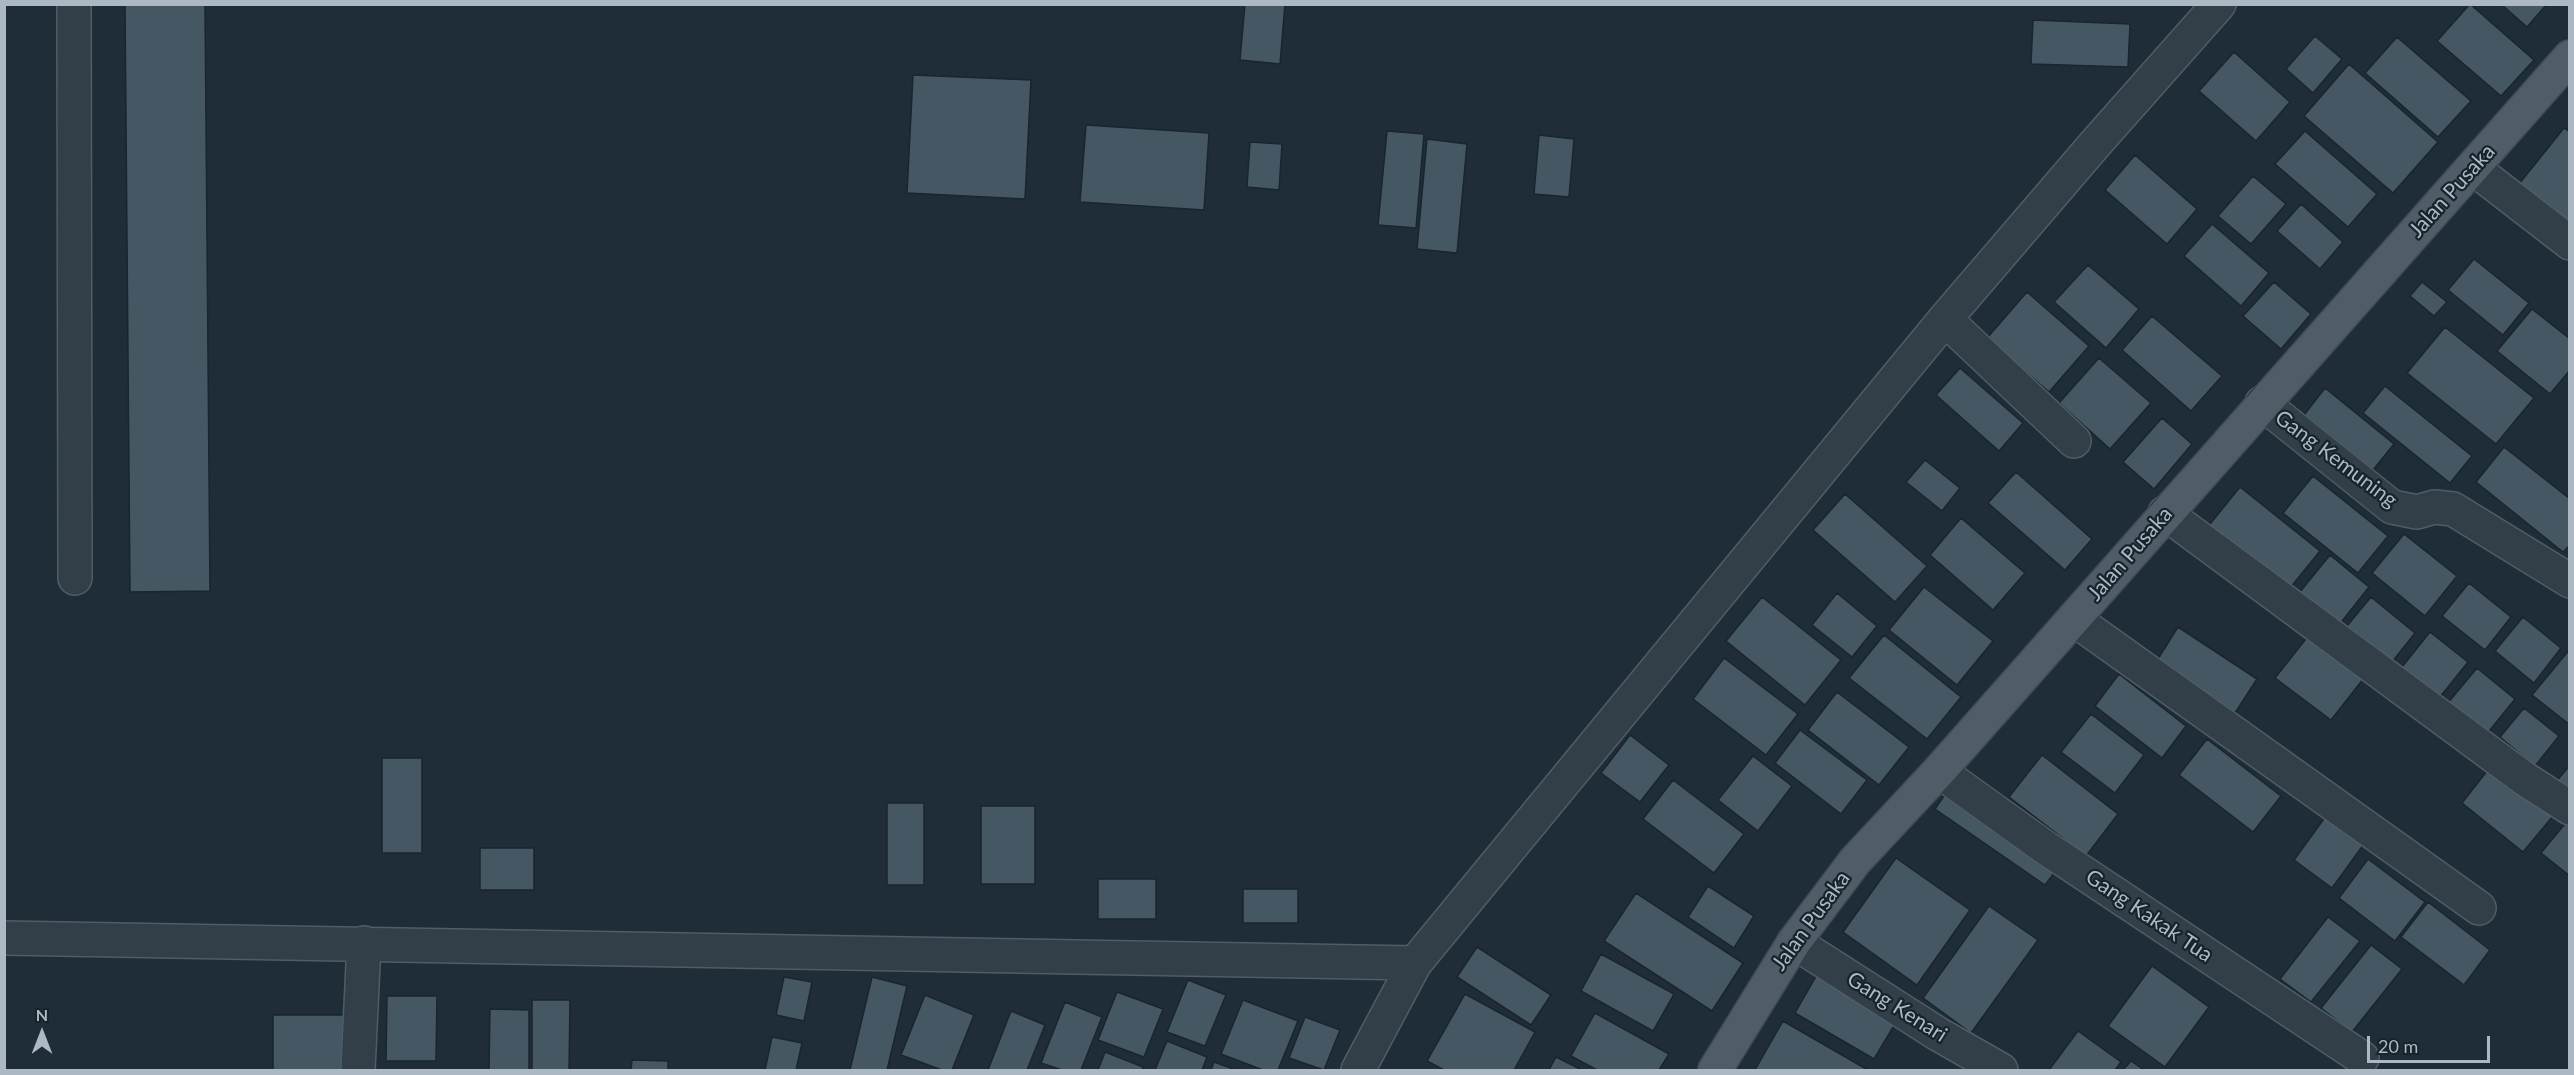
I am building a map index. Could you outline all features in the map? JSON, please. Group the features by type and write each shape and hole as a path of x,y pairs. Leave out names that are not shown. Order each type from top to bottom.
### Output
{"main road":[{"name":"Jalan Pusaka","path":"1715,1071 1794,942 1855,861 1939,771 2570,57"}],"street":[{"path":"74,4 75,578"},
{"path":"1358,1071 1415,963 1945,319 2219,4"},
{"path":"2473,168 2570,243"},
{"path":"1945,319 2074,441"},
{"name":"Gang Kemuning","path":"2262,403 2392,507 2417,512 2434,507 2453,509 2570,580"},
{"path":"2165,513 2525,779 2570,808"},
{"path":"2074,619 2479,908"},
{"name":"Gang Kakak Tua","path":"1939,771 2046,848 2362,1058"},
{"path":"4,938 1415,963"},
{"name":"Gang Kenari","path":"1794,942 1938,1034 2001,1071"},
{"path":"358,1071 364,943"}],"building":[{"path":"125,4 205,4 210,591 130,592"},
{"path":"1245,4 1285,4 1280,64 1240,60"},
{"path":"2470,4 2534,60 2501,96 2437,41"},
{"path":"2501,4 2547,4 2527,27"},
{"path":"2033,20 2130,24 2128,67 2031,64"},
{"path":"2315,36 2342,59 2313,93 2286,69"},
{"path":"2397,37 2471,101 2438,137 2365,73"},
{"path":"2234,52 2290,102 2256,141 2199,91"},
{"path":"2349,64 2438,142 2393,193 2304,116"},
{"path":"913,75 1031,80 1025,199 907,193"},
{"path":"1086,125 1209,133 1204,210 1080,202"},
{"path":"2564,128 2570,132 2570,225 2519,184"},
{"path":"1387,131 1424,134 1416,228 1378,225"},
{"path":"2305,131 2377,194 2348,227 2275,164"},
{"path":"1539,135 1574,139 1569,197 1534,194"},
{"path":"1427,139 1467,144 1457,253 1417,249"},
{"path":"1250,142 1282,144 1279,190 1247,187"},
{"path":"2135,155 2197,209 2167,244 2105,190"},
{"path":"2253,176 2286,204 2251,244 2218,216"},
{"path":"2301,204 2343,242 2320,269 2277,231"},
{"path":"2212,224 2269,273 2241,306 2184,256"},
{"path":"2474,259 2529,303 2503,335 2448,290"},
{"path":"2088,265 2139,309 2106,348 2054,302"},
{"path":"2274,282 2311,314 2281,349 2243,316"},
{"path":"2422,282 2447,302 2434,316 2410,296"},
{"path":"2027,292 2089,346 2049,392 1987,338"},
{"path":"2532,309 2570,339 2570,370 2550,394 2497,351"},
{"path":"2152,316 2222,376 2191,411 2122,350"},
{"path":"2445,327 2534,398 2496,444 2407,373"},
{"path":"2099,358 2151,403 2110,449 2059,403"},
{"path":"1960,368 2023,423 1999,451 1936,395"},
{"path":"2385,386 2472,456 2450,483 2363,413"},
{"path":"2325,388 2394,444 2373,470 2304,415"},
{"path":"2162,418 2192,444 2154,489 2123,462"},
{"path":"2504,447 2570,499 2570,545 2563,552 2476,482"},
{"path":"1925,460 1960,488 1942,511 1906,482"},
{"path":"2016,472 2092,539 2065,570 1988,503"},
{"path":"2313,476 2388,536 2358,573 2283,513"},
{"path":"2240,487 2320,551 2286,593 2206,529"},
{"path":"1845,494 1927,566 1895,602 1813,530"},
{"path":"1961,518 2025,573 1993,610 1930,555"},
{"path":"2404,534 2457,576 2425,616 2372,573"},
{"path":"2330,555 2369,587 2339,625 2299,593"},
{"path":"2469,583 2511,617 2485,650 2442,616"},
{"path":"1924,587 1993,641 1957,685 1889,630"},
{"path":"1837,593 1877,626 1852,657 1812,625"},
{"path":"1762,597 1841,660 1805,705 1726,641"},
{"path":"2371,597 2415,633 2392,662 2347,626"},
{"path":"2523,617 2561,648 2534,683 2495,651"},
{"path":"2178,627 2257,679 2235,713 2156,662"},
{"path":"2430,632 2468,662 2440,697 2402,667"},
{"path":"1884,635 1961,697 1927,739 1849,678"},
{"path":"2309,635 2364,678 2331,720 2275,678"},
{"path":"2570,649 2570,725 2532,695"},
{"path":"1724,658 1798,714 1766,755 1693,699"},
{"path":"2477,668 2515,699 2486,735 2447,704"},
{"path":"2119,674 2186,726 2162,758 2095,706"},
{"path":"1837,692 1909,747 1879,785 1808,730"},
{"path":"2524,708 2559,736 2535,766 2500,737"},
{"path":"2091,714 2144,755 2115,793 2061,752"},
{"path":"1800,730 1867,780 1841,814 1775,763"},
{"path":"1630,735 1669,765 1640,802 1601,773"},
{"path":"2207,739 2281,796 2253,832 2179,775"},
{"path":"2042,755 2118,814 2086,856 2009,797"},
{"path":"1753,756 1792,786 1758,831 1718,800"},
{"path":"382,758 422,758 422,853 382,853"},
{"path":"2570,765 2570,795 2555,783"},
{"path":"2491,766 2553,816 2523,852 2462,803"},
{"path":"1673,780 1744,834 1714,873 1643,819"},
{"path":"1946,793 2057,869 2045,885 1935,809"},
{"path":"887,803 924,803 924,885 887,885"},
{"path":"981,806 1035,806 1035,884 981,884"},
{"path":"2326,816 2364,844 2332,888 2294,860"},
{"path":"2568,820 2570,821 2570,876 2541,853"},
{"path":"480,848 534,848 534,890 480,890"},
{"path":"1896,858 1970,910 1917,985 1843,932"},
{"path":"2368,859 2425,902 2395,941 2339,898"},
{"path":"1098,879 1156,879 1156,919 1098,919"},
{"path":"1708,886 1754,916 1734,948 1688,917"},
{"path":"1243,889 1298,889 1298,923 1243,923"},
{"path":"1636,893 1743,963 1712,1011 1604,941"},
{"path":"2428,902 2490,950 2464,985 2401,937"},
{"path":"1989,906 2038,940 1971,1033 1923,998"},
{"path":"2328,917 2360,941 2311,1002 2280,979"},
{"path":"2371,945 2402,969 2352,1032 2321,1008"},
{"path":"1477,947 1551,995 1531,1025 1457,977"},
{"path":"1601,954 1674,994 1653,1031 1581,991"},
{"path":"2152,966 2209,1007 2165,1067 2108,1026"},
{"path":"1818,973 1898,1019 1874,1059 1795,1013"},
{"path":"784,977 812,982 804,1021 776,1015"},
{"path":"872,977 907,986 887,1070 850,1070"},
{"path":"1188,980 1226,995 1205,1046 1167,1032"},
{"path":"1117,992 1163,1009 1144,1057 1098,1040"},
{"path":"1465,994 1535,1032 1514,1070 1444,1070 1427,1061"},
{"path":"925,995 974,1015 952,1070 942,1070 901,1055"},
{"path":"387,996 437,996 436,1061 386,1061"},
{"path":"532,1000 570,1000 569,1070 532,1070"},
{"path":"1243,1000 1298,1021 1278,1070 1263,1070 1221,1054"},
{"path":"1065,1002 1102,1017 1081,1070 1062,1070 1041,1063"},
{"path":"490,1009 529,1010 529,1070 489,1070"},
{"path":"1011,1011 1045,1025 1027,1070 988,1070"},
{"path":"1595,1013 1669,1054 1659,1070 1597,1070 1571,1056"},
{"path":"273,1015 348,1015 347,1070 273,1070"},
{"path":"1305,1017 1340,1030 1324,1070 1289,1058"},
{"path":"1783,1021 1868,1070 1755,1070"},
{"path":"2078,1031 2121,1062 2115,1070 2049,1070"},
{"path":"772,1037 802,1043 796,1070 765,1070"},
{"path":"1167,1041 1207,1057 1202,1070 1155,1070"},
{"path":"1105,1052 1143,1067 1142,1070 1098,1070"},
{"path":"1556,1057 1582,1070 1549,1070"},
{"path":"632,1060 668,1061 668,1070 631,1070"},
{"path":"2131,1061 2144,1070 2123,1070"},
{"path":"1214,1062 1236,1070 1211,1070"}]}
